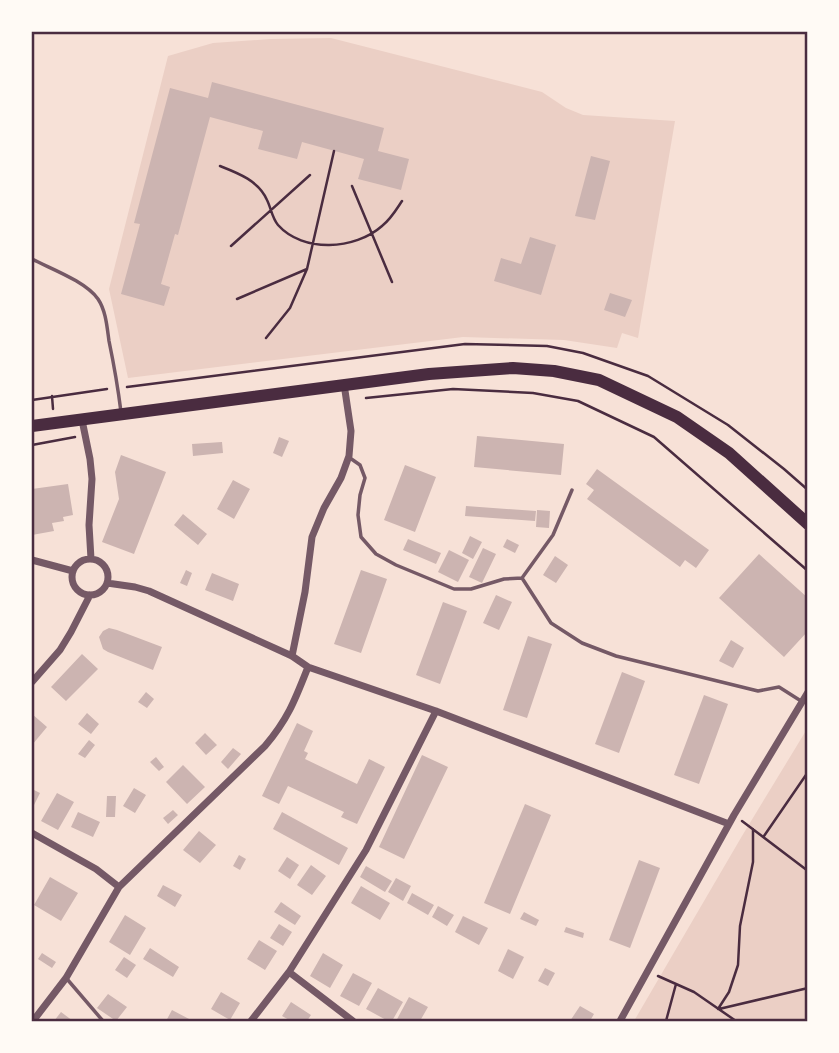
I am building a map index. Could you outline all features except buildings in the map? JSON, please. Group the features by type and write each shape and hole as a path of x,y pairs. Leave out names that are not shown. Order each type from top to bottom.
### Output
{"highway":[{"path":"32,426 429,373 513,368 554,371 599,380 677,417 729,453 807,524"}],"street":[{"path":"292,656 305,592 312,537 349,456 351,431 344,384"},
{"path":"82,420 92,479 89,525 91,559"},
{"path":"32,560 73,571"},
{"path":"83,560 99,561 108,575 107,583 97,593 82,593 76,587 73,571 83,560"},
{"path":"107,583 149,591 292,656 308,667 436,711 729,824"},
{"path":"32,682 65,641 90,595"},
{"path":"33,1021 66,978 119,887 272,738 291,709 308,667"},
{"path":"620,1021 734,815 807,692"},
{"path":"251,1021 289,972 366,850 436,711"},
{"path":"32,833 96,869 119,887"},
{"path":"289,972 353,1021"}],"lane":[{"path":"32,259 67,276 97,298 104,312 121,414"},
{"path":"349,456 360,466 365,478 358,514 361,537 376,554 454,589 471,589 504,579 522,579"},
{"path":"522,579 553,535 572,490"},
{"path":"522,579 551,623 582,643 617,656 758,691 779,687 801,702"},
{"path":"66,978 103,1021"}],"path":[{"path":"266,338 290,308 307,269 334,151"},
{"path":"220,166 243,175 257,186 266,197 276,223 285,231 313,243 334,246 372,233 390,218 402,201"},
{"path":"231,246 310,175"},
{"path":"352,186 392,282"},
{"path":"237,299 307,269"},
{"path":"346,400 453,389 533,393 578,401 654,437 807,570"},
{"path":"32,444 85,435"},
{"path":"764,837 807,772"},
{"path":"734,815 807,871"},
{"path":"718,1009 729,992 738,965 740,926 753,862 753,829"},
{"path":"649,972 694,992 736,1021"},
{"path":"666,1021 676,983"},
{"path":"718,1009 807,988"}],"shaded area":[{"path":"331,38 542,92 566,108 583,115 675,121 638,338 622,333 617,348 564,340 463,337 128,378 109,289 168,56 213,43"},
{"path":"807,729 807,1021 634,1021 742,836"}]}
